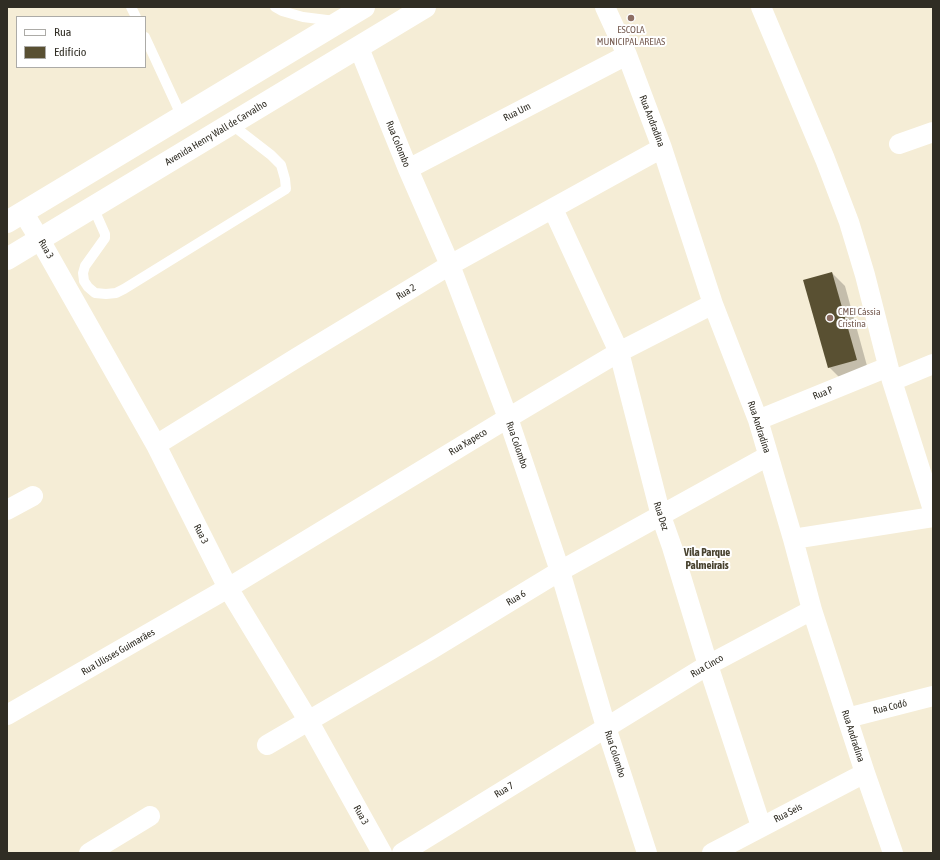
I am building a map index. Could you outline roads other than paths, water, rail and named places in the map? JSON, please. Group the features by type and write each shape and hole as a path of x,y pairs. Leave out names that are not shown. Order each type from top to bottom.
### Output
{"main road":[{"path":"15,217 364,7"},
{"name":"Avenida Henry Wall de Carvalho","path":"7,259 425,7"}],"street":[{"name":"Rua Andradina","path":"605,7 627,54 662,148 713,304 758,420 812,610 865,773 893,853"},
{"path":"761,7 850,222 890,374 933,510"},
{"name":"Rua Colombo","path":"359,48 408,169 450,265 508,418 560,571 606,727 647,853"},
{"name":"Rua Um","path":"408,169 627,54"},
{"path":"899,144 933,132"},
{"name":"Rua 2","path":"156,445 450,265 662,148"},
{"name":"Rua Dez","path":"553,209 619,352 660,516 672,547 708,665 761,826"},
{"name":"Rua 3","path":"15,217 40,240 156,445 228,588 308,720 382,853"},
{"name":"Rua Xapeco","path":"228,588 619,352 713,304"},
{"name":"Rua P","path":"758,420 890,374 933,364"},
{"name":"Rua 6","path":"267,745 430,650 560,571 768,456"},
{"path":"7,510 33,496"},
{"path":"793,539 933,516"},
{"name":"Rua Ulisses Guimarães","path":"7,715 228,588"},
{"name":"Rua Cinco","path":"606,727 708,665 812,610"},
{"name":"Rua Codó","path":"847,718 933,696"},
{"name":"Rua 7","path":"402,853 606,727"},
{"name":"Rua Seis","path":"712,853 761,826 865,773"},
{"path":"89,853 150,816"}],"lane":[{"path":"131,7 136,16"},
{"path":"275,7 282,11 304,17 341,21"},
{"path":"146,39 182,117"},
{"path":"93,207 105,234 104,238 85,266 83,273 84,281 88,287 96,293 116,293 286,189 286,178 281,166 271,155 231,124"}],"place":[{"name":"ESCOLA MUNICIPAL AREIAS","path":"631,18"},
{"name":"CMEI Cássia Cristina","path":"830,318"}],"district":[{"name":"Vila Parque Palmeirais","path":"707,559"}]}
